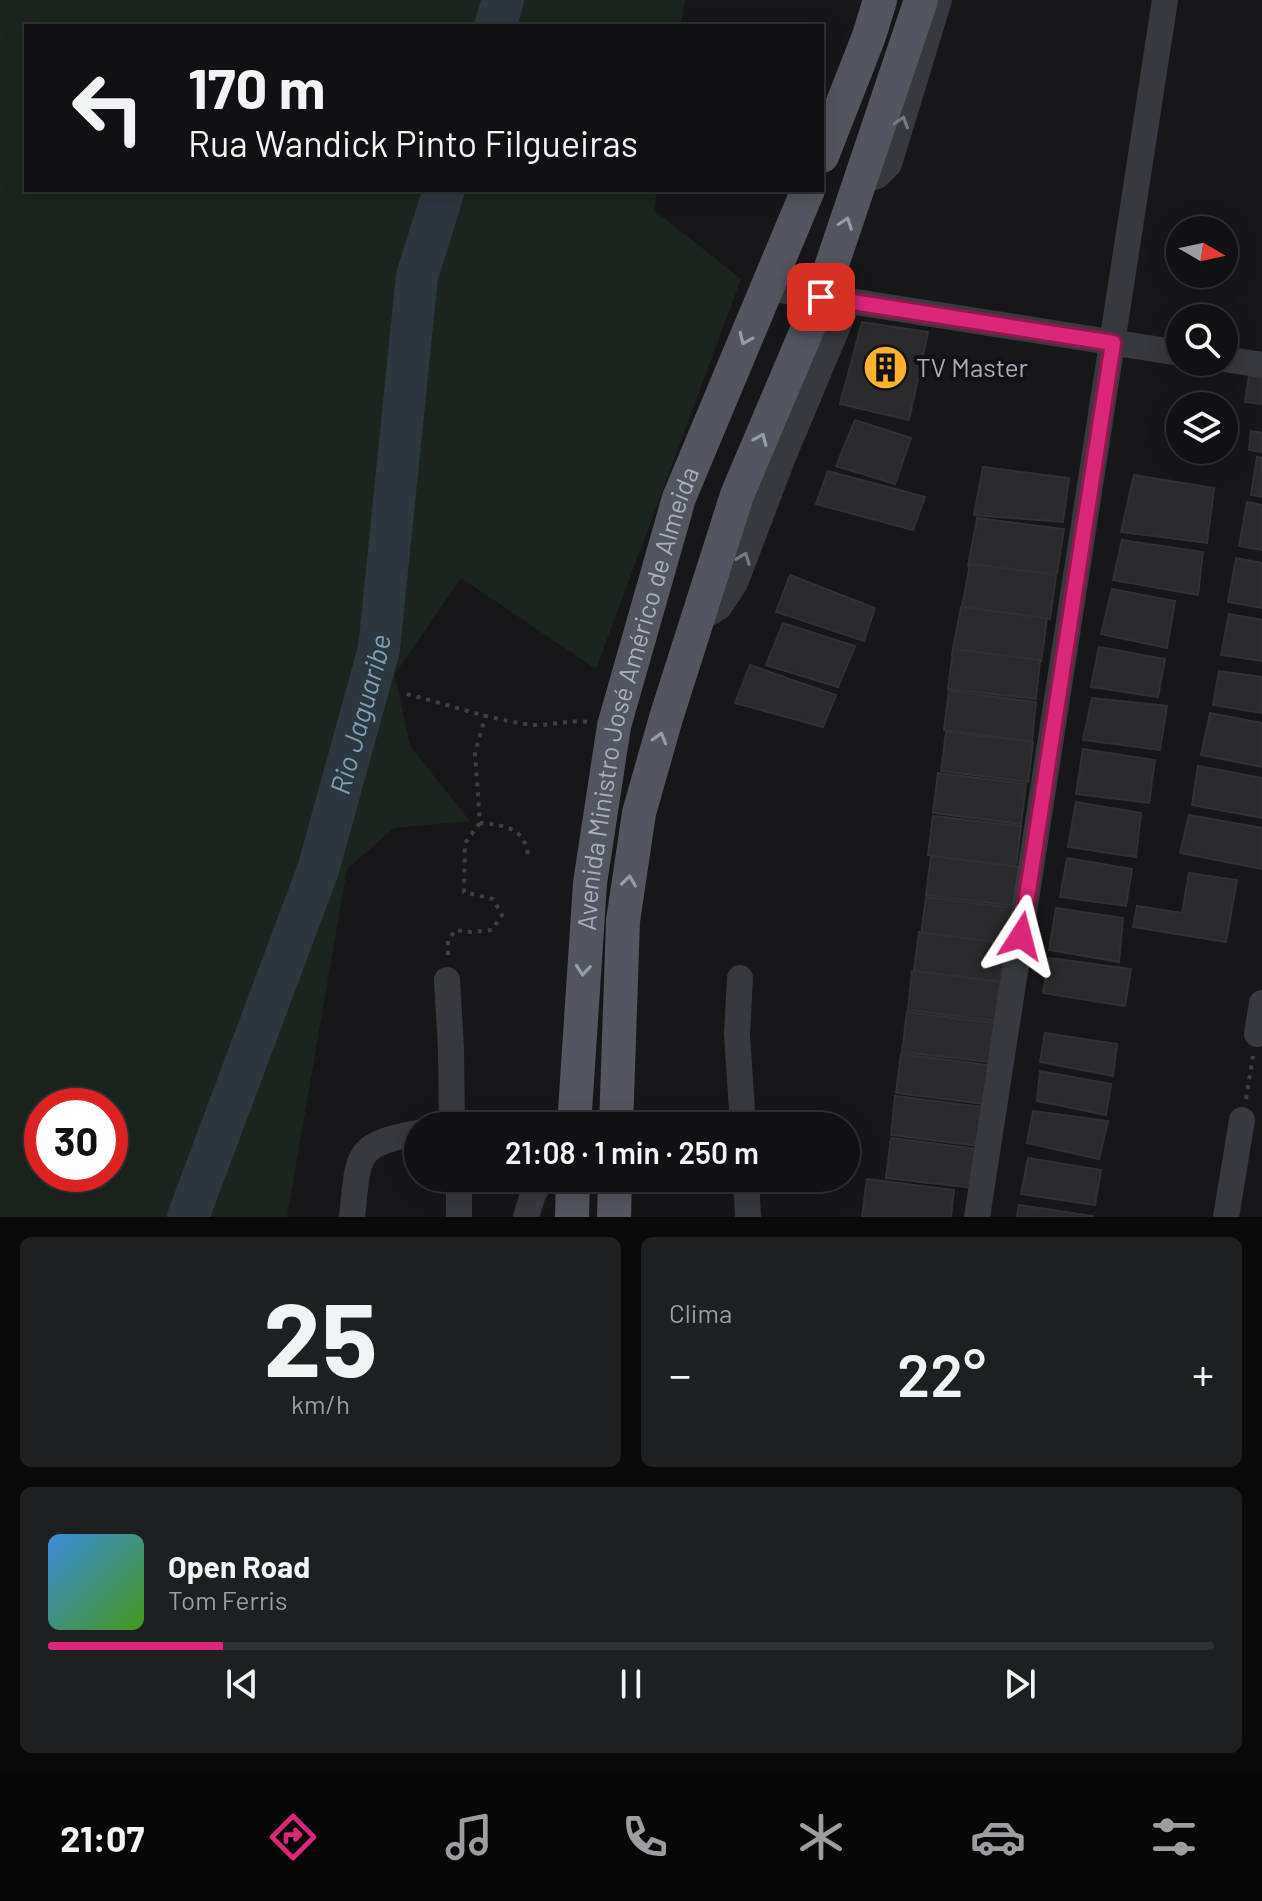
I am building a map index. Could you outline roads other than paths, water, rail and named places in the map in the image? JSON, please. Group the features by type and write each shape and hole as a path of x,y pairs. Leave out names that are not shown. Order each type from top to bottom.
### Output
{"main road":[{"path":"824,151 880,0"},
{"name":"Avenida Ministro José Américo de Almeida","path":"616,1112 623,921 639,813 737,495 834,299 860,180 921,0"},
{"name":"Avenida Ministro José Américo de Almeida","path":"575,1112 590,883 614,726 679,498 807,192"},
{"path":"679,498 670,567 674,581 698,614"},
{"path":"572,1217 573,1192"},
{"path":"614,1217 615,1192"}],"street":[{"path":"860,180 877,176 889,164 939,0"},
{"path":"977,1217 1165,0"},
{"path":"767,288 1166,351"},
{"path":"698,614 709,613 719,607 735,583 777,472 834,299"},
{"path":"1238,361 1262,365"},
{"path":"737,495 777,472"},
{"path":"740,978 737,1034 742,1112"},
{"path":"447,980 452,1112"},
{"path":"1257,1034 1262,1003"},
{"path":"1226,1217 1242,1120"},
{"path":"352,1217 359,1161 366,1149 404,1136"},
{"path":"459,1192 459,1217"},
{"path":"526,1217 534,1192"},
{"path":"747,1192 748,1217"}],"waterway":[{"name":"Rio Jaguaribe","path":"496,24 503,0"},
{"name":"Rio Jaguaribe","path":"188,1217 318,870 379,649 417,276 443,192"}],"place":[{"name":"TV Master","path":"885,368"}]}
